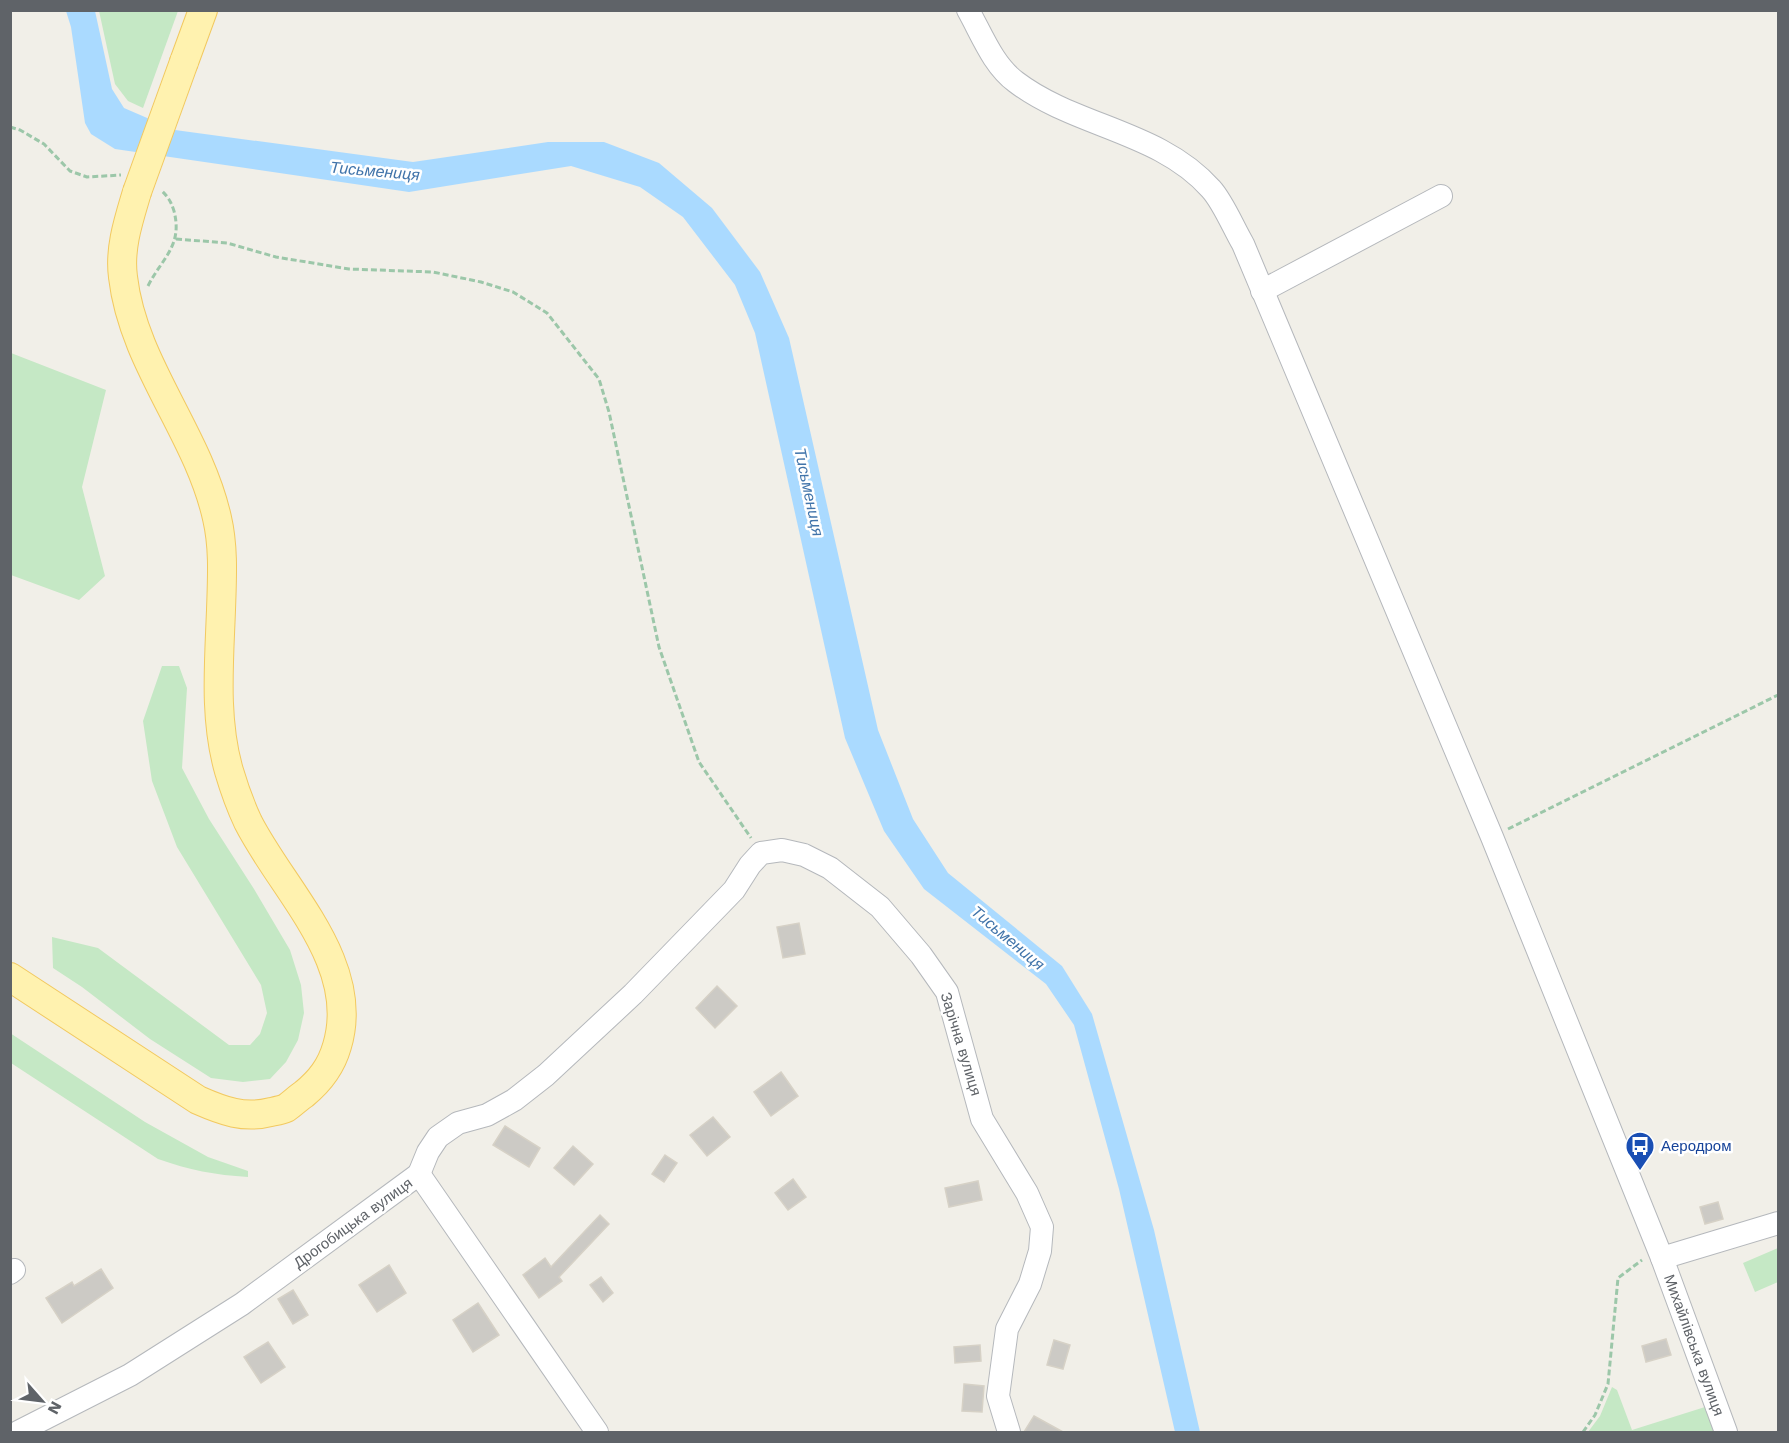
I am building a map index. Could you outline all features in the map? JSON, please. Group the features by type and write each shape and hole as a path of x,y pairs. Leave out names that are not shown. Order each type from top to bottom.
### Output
{"main road":[{"path":"10,977 198,1100 230,1114 258,1115 286,1108 318,1083 333,1059 342,1029 342,1006 337,979 325,946 248,821 230,772 222,739 218,687 223,568 217,519 198,464 140,341 129,311 122,274 124,233 202,10"}],"street":[{"name":"Михайлівська вулиця","path":"968,10 998,65 1016,82 1060,108 1159,149 1190,169 1212,190 1243,244 1492,837 1660,1254 1726,1432"},
{"path":"1262,291 1441,196"},
{"name":"Зарічна вулиця","path":"761,853 782,850 804,855 830,868 880,907 921,955 947,992 982,1119 1027,1193 1042,1227 1040,1251 1030,1284 1007,1329 998,1396 1009,1432"},
{"path":"419,1174 428,1152 438,1137 458,1123 487,1116 514,1100 546,1075 633,994 734,890 750,865 761,853"},
{"name":"Дрогобицька вулиця","path":"18,1432 129,1375 242,1304 419,1174 597,1432"},
{"path":"1660,1254 1779,1223"}],"path":[{"path":"176,239 227,243 276,257 349,268 433,272 481,282 513,292 547,313 599,379 609,412 659,647 699,762 761,853"},
{"path":"1492,837 1779,695"},
{"path":"1583,1432 1595,1415 1608,1384 1618,1278 1660,1254"}],"green space":[{"path":"99,11 178,11 143,108 128,101 115,84"},
{"path":"11,353 106,390 82,487 105,576 79,600 11,575"},
{"path":"162,666 179,666 187,688 182,768 209,819 290,950 301,985 304,1013 298,1040 286,1062 270,1079 243,1082 211,1078 150,1039 53,968 52,937 98,948 229,1045 250,1045 260,1034 267,1013 261,985 177,847 152,781 143,721"},
{"path":"10,1033 145,1122 208,1157 248,1171 248,1177 202,1171 158,1159 11,1063"},
{"path":"1778,1248 1778,1282 1755,1292 1743,1263"},
{"path":"1612,1387 1617,1390 1632,1430 1705,1407 1714,1432 1588,1432 1600,1416"}],"water":[{"name":"Тисьмениця","path":"66,11 95,11 112,89 124,108 175,130 413,162 548,142 604,142 659,163 712,208 760,272 789,338 878,730 913,819 948,873 1062,966 1092,1014 1154,1230 1200,1432 1175,1432 1119,1189 1074,1025 1046,984 924,889 884,831 845,738 755,333 735,285 683,217 640,187 571,166 409,192 115,149 91,134 85,123 71,27"}],"building":[{"path":"799,923 805,954 783,958 777,927"},
{"path":"717,986 737,1006 715,1028 696,1008"},
{"path":"781,1072 798,1096 771,1116 754,1092"},
{"path":"713,1117 730,1137 707,1156 690,1135"},
{"path":"505,1126 540,1148 529,1167 493,1145"},
{"path":"573,1146 593,1164 574,1185 554,1168"},
{"path":"665,1155 677,1163 664,1182 652,1174"},
{"path":"793,1179 806,1197 788,1210 775,1193"},
{"path":"978,1181 982,1200 949,1207 945,1188"},
{"path":"1718,1202 1723,1219 1705,1224 1700,1207"},
{"path":"600,1215 609,1224 559,1277 562,1281 539,1298 523,1275 545,1258 551,1267"},
{"path":"389,1265 406,1293 377,1312 359,1285"},
{"path":"101,1269 113,1288 62,1323 46,1298 72,1282 74,1286"},
{"path":"601,1277 613,1293 603,1302 590,1285"},
{"path":"293,1290 308,1315 293,1324 278,1299"},
{"path":"478,1303 499,1335 473,1352 453,1320"},
{"path":"1666,1339 1671,1355 1646,1362 1642,1346"},
{"path":"1054,1340 1070,1345 1063,1369 1047,1365"},
{"path":"268,1342 285,1367 261,1383 244,1357"},
{"path":"980,1345 981,1361 955,1363 954,1347"},
{"path":"964,1384 984,1386 982,1412 962,1411"},
{"path":"1034,1416 1063,1432 1024,1432"}],"place":[{"name":"Аеродром","path":"1640,1172"}]}
